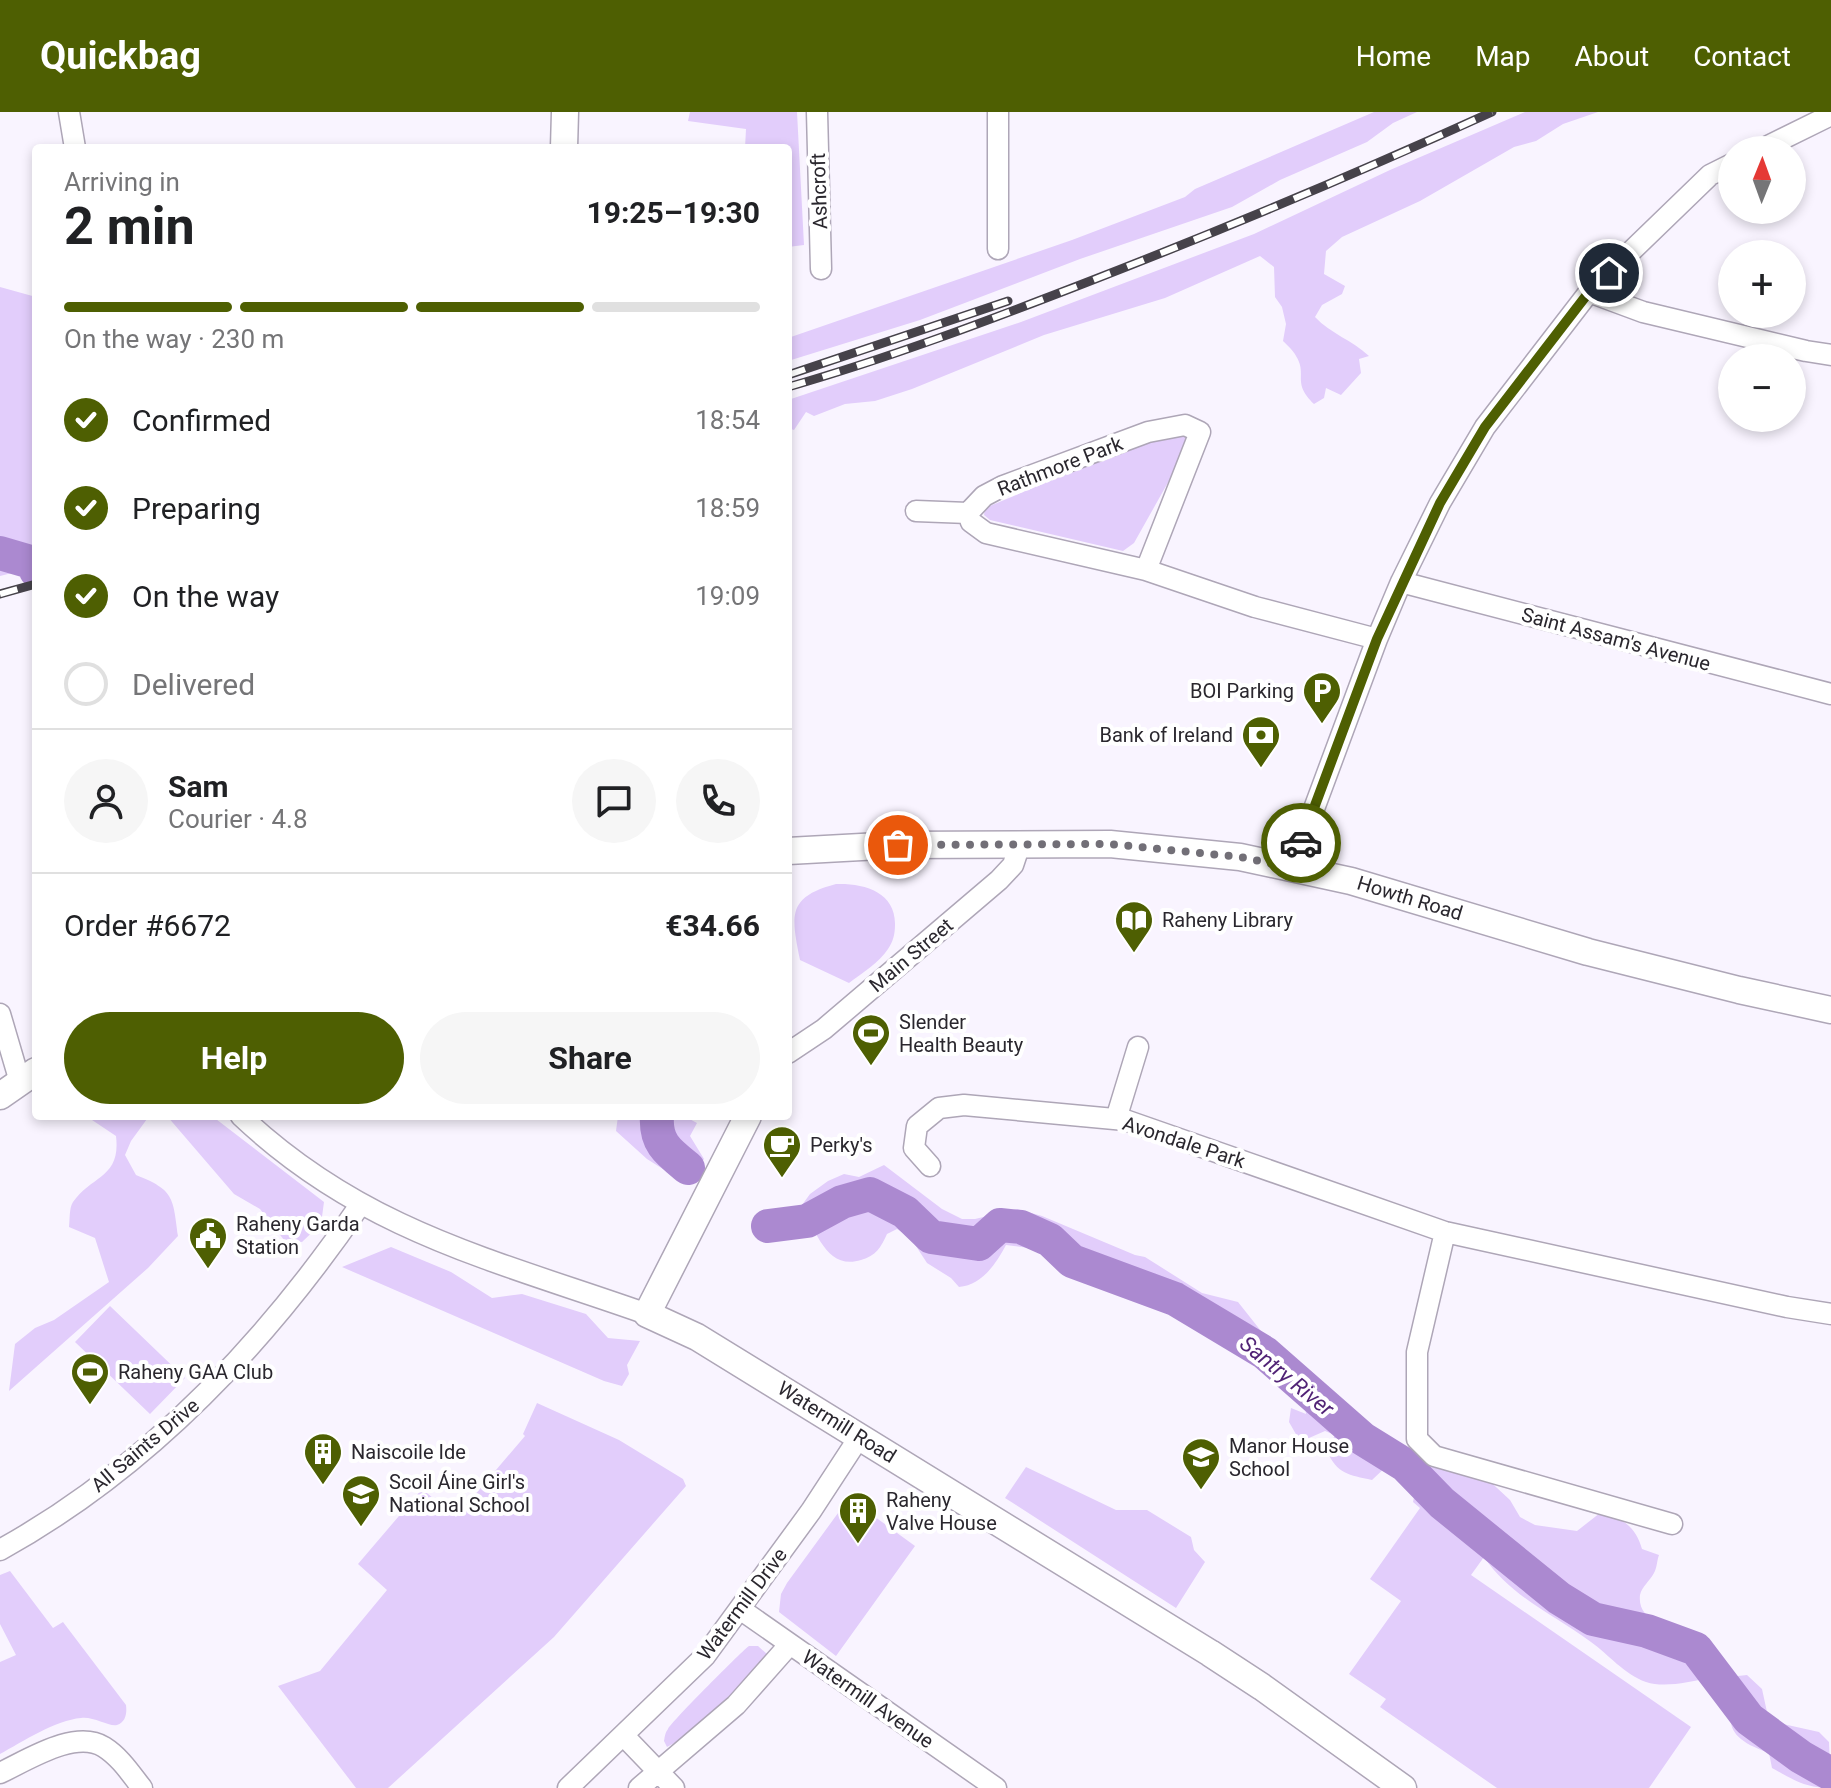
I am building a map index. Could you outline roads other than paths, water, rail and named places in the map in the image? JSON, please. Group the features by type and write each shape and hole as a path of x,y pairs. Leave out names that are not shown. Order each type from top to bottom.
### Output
{"main road":[{"path":"564,144 565,112"},
{"name":"Howth Road","path":"792,851 898,845 1020,844 1147,847 1240,857 1351,881 1601,955 1831,1010"},
{"path":"647,1314 746,1120"},
{"name":"Watermill Road","path":"647,1314 697,1337 1262,1687 1403,1788"}],"street":[{"path":"69,112 74,144"},
{"name":"Ashcroft","path":"817,112 821,269"},
{"path":"998,112 998,249"},
{"path":"1788,136 1831,115"},
{"path":"1292,868 1401,582 1440,503 1485,427 1589,292 1710,175 1718,171"},
{"path":"1589,292 1643,312 1831,355"},
{"name":"Rathmore Park","path":"968,513 984,496 1003,486 1148,432 1185,425 1200,432 1146,570"},
{"path":"916,511 968,513 971,522 986,533 1146,570 1255,607 1377,639"},
{"name":"Saint Assam's Avenue","path":"1401,582 1831,694"},
{"name":"Main Street","path":"792,1050 824,1029 999,880 1013,865 1020,844"},
{"path":"0,1014 19,1083"},
{"path":"1116,1119 1138,1047"},
{"name":"Avondale Park","path":"930,1166 914,1148 917,1126 939,1108 964,1105 1125,1120 1445,1232 1831,1314"},
{"name":"Watermill Road","path":"246,1120 297,1165 360,1205 453,1248 647,1314"},
{"name":"All Saints Drive","path":"0,1550 37,1530 114,1476 191,1410 274,1319 326,1255 360,1205"},
{"path":"1445,1232 1417,1352 1417,1439 1434,1456 1672,1524"},
{"name":"Watermill Drive","path":"568,1788 705,1656 811,1511 860,1436"},
{"name":"Watermill Avenue","path":"740,1609 996,1788"},
{"path":"639,1788 736,1705 790,1644"},
{"path":"624,1736 674,1788"},
{"path":"0,1773 71,1741 85,1741 102,1745 119,1759 142,1788"}],"waterway":[{"name":"Santry River","path":"0,553 32,562"},
{"name":"Santry River","path":"657,1120 661,1140 669,1152 688,1168"},
{"name":"Santry River","path":"768,1226 807,1221 842,1202 870,1194 905,1212 931,1237 979,1244 1000,1225 1021,1227 1050,1240 1072,1261 1175,1299 1265,1353 1363,1439 1405,1465 1442,1503 1559,1598 1593,1619 1647,1631 1696,1649 1749,1719 1801,1757 1831,1774"}],"railway":[{"path":"792,386 901,351 1085,283 1290,200 1492,112"},
{"path":"792,374 1008,301"},
{"path":"0,594 32,585"}],"place":[{"name":"BOI Parking","path":"1322,725"},
{"name":"Bank of Ireland","path":"1261,769"},
{"name":"Raheny Library","path":"1134,954"},
{"name":"Slender Health Beauty","path":"871,1067"},
{"name":"Perky's","path":"782,1179"},
{"name":"Raheny Garda Station","path":"208,1270"},
{"name":"Raheny GAA Club","path":"90,1406"},
{"name":"Naiscoile Ide","path":"323,1486"},
{"name":"Manor House School","path":"1201,1491"},
{"name":"Scoil Áine Girl's National School","path":"361,1528"},
{"name":"Raheny Valve House","path":"858,1545"}]}
